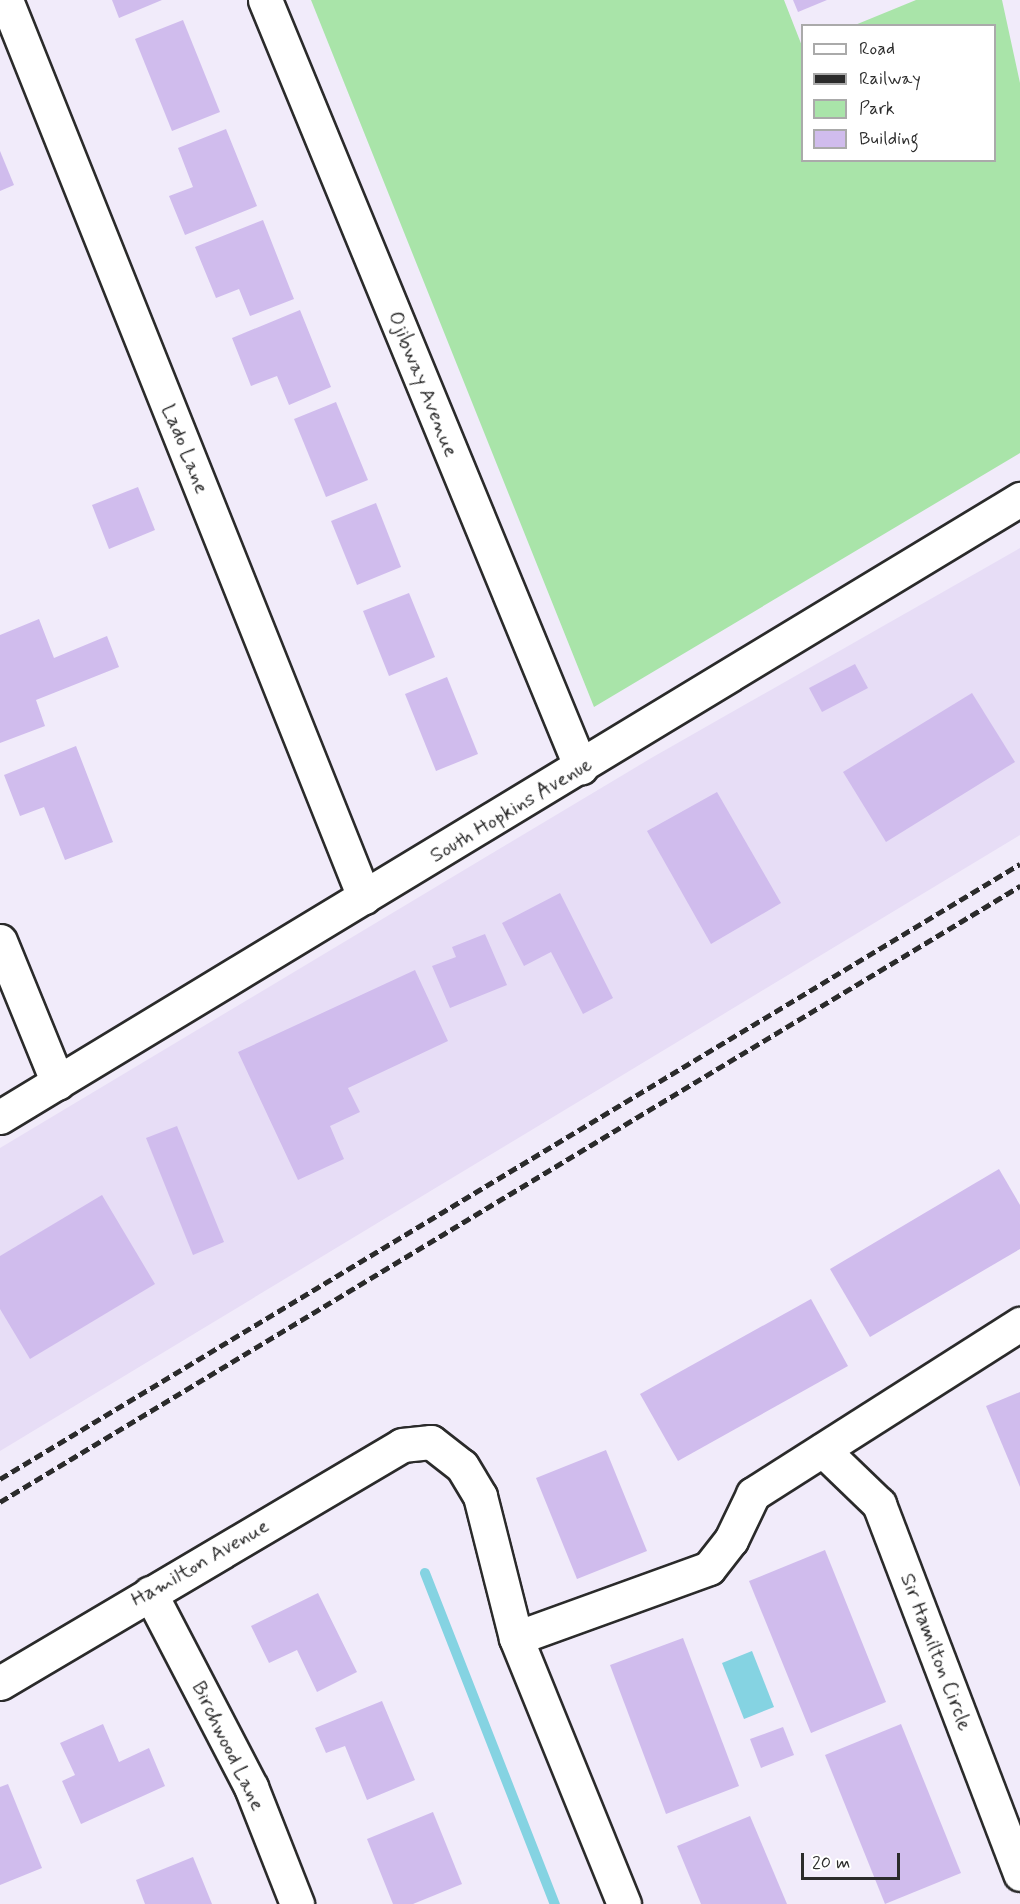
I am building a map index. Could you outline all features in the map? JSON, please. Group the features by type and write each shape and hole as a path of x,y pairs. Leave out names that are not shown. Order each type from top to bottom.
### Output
{"street":[{"name":"Lado Lane","path":"6,0 364,897"},
{"name":"Ojibway Avenue","path":"265,0 581,768"},
{"name":"South Hopkins Avenue","path":"0,1117 581,768 1020,499"},
{"path":"0,941 58,1083"},
{"path":"624,1904 516,1638 709,1568 730,1540 753,1494 1020,1324"},
{"name":"Hamilton Avenue","path":"0,1683 402,1445 431,1442 462,1466 480,1496 516,1638"},
{"name":"Sir Hamilton Circle","path":"823,1450 879,1504 1020,1874"},
{"name":"Birchwood Lane","path":"150,1593 251,1787 297,1904"}],"shaded area":[{"path":"1020,548 1020,835 0,1451 0,1148 653,757"}],"green space":[{"path":"311,0 784,0 801,43 801,162 996,162 996,24 857,24 916,0 1002,0 1020,83 1020,453 594,707"}],"water":[{"path":"752,1651 774,1707 744,1719 722,1663"}],"building":[{"path":"112,0 162,0 119,18"},
{"path":"793,0 827,0 798,12"},
{"path":"183,20 220,112 172,131 135,39"},
{"path":"226,129 257,206 185,235 169,196 193,187 178,148"},
{"path":"0,151 14,185 0,191"},
{"path":"263,220 294,299 250,316 239,289 216,298 195,247"},
{"path":"300,310 331,387 289,405 277,376 251,386 232,338"},
{"path":"336,402 368,480 326,497 294,419"},
{"path":"138,487 155,530 109,549 92,505"},
{"path":"376,503 401,567 357,585 331,521"},
{"path":"409,593 435,657 389,676 363,611"},
{"path":"39,619 54,658 107,636 119,667 36,700 45,726 0,743 0,635"},
{"path":"855,664 868,688 822,712 809,688"},
{"path":"447,677 478,754 436,771 405,694"},
{"path":"972,693 1015,762 886,842 843,772"},
{"path":"76,746 113,842 65,860 44,807 20,816 4,775"},
{"path":"717,792 781,903 711,944 647,831"},
{"path":"560,893 613,998 583,1014 551,952 524,966 502,923"},
{"path":"485,934 507,985 450,1008 432,966 456,957 452,947"},
{"path":"415,970 448,1041 348,1088 360,1112 330,1126 344,1159 298,1180 238,1052"},
{"path":"177,1126 224,1242 193,1255 146,1138"},
{"path":"999,1169 1020,1205 1020,1249 870,1337 830,1269"},
{"path":"102,1195 155,1284 30,1359 0,1309 0,1256"},
{"path":"811,1299 848,1366 678,1461 640,1394"},
{"path":"1020,1392 1020,1487 986,1406"},
{"path":"606,1450 647,1551 577,1579 536,1478"},
{"path":"825,1550 886,1702 811,1733 749,1581"},
{"path":"318,1593 357,1672 317,1692 297,1650 269,1663 251,1626"},
{"path":"683,1638 739,1786 666,1814 610,1665"},
{"path":"382,1701 415,1780 367,1800 345,1746 326,1753 315,1728"},
{"path":"103,1724 119,1762 149,1748 165,1786 81,1824 62,1781 75,1775 60,1743"},
{"path":"901,1724 961,1873 885,1904 825,1755"},
{"path":"783,1727 794,1755 761,1768 750,1739"},
{"path":"8,1784 42,1868 0,1885 0,1787"},
{"path":"433,1812 462,1884 413,1904 393,1904 367,1839"},
{"path":"750,1816 787,1904 701,1904 677,1846"},
{"path":"193,1857 212,1904 145,1904 136,1880"}],"waterway":[{"path":"425,1573 555,1904"}],"railway":[{"path":"0,1479 1020,864"},
{"path":"0,1502 1020,886"}]}
